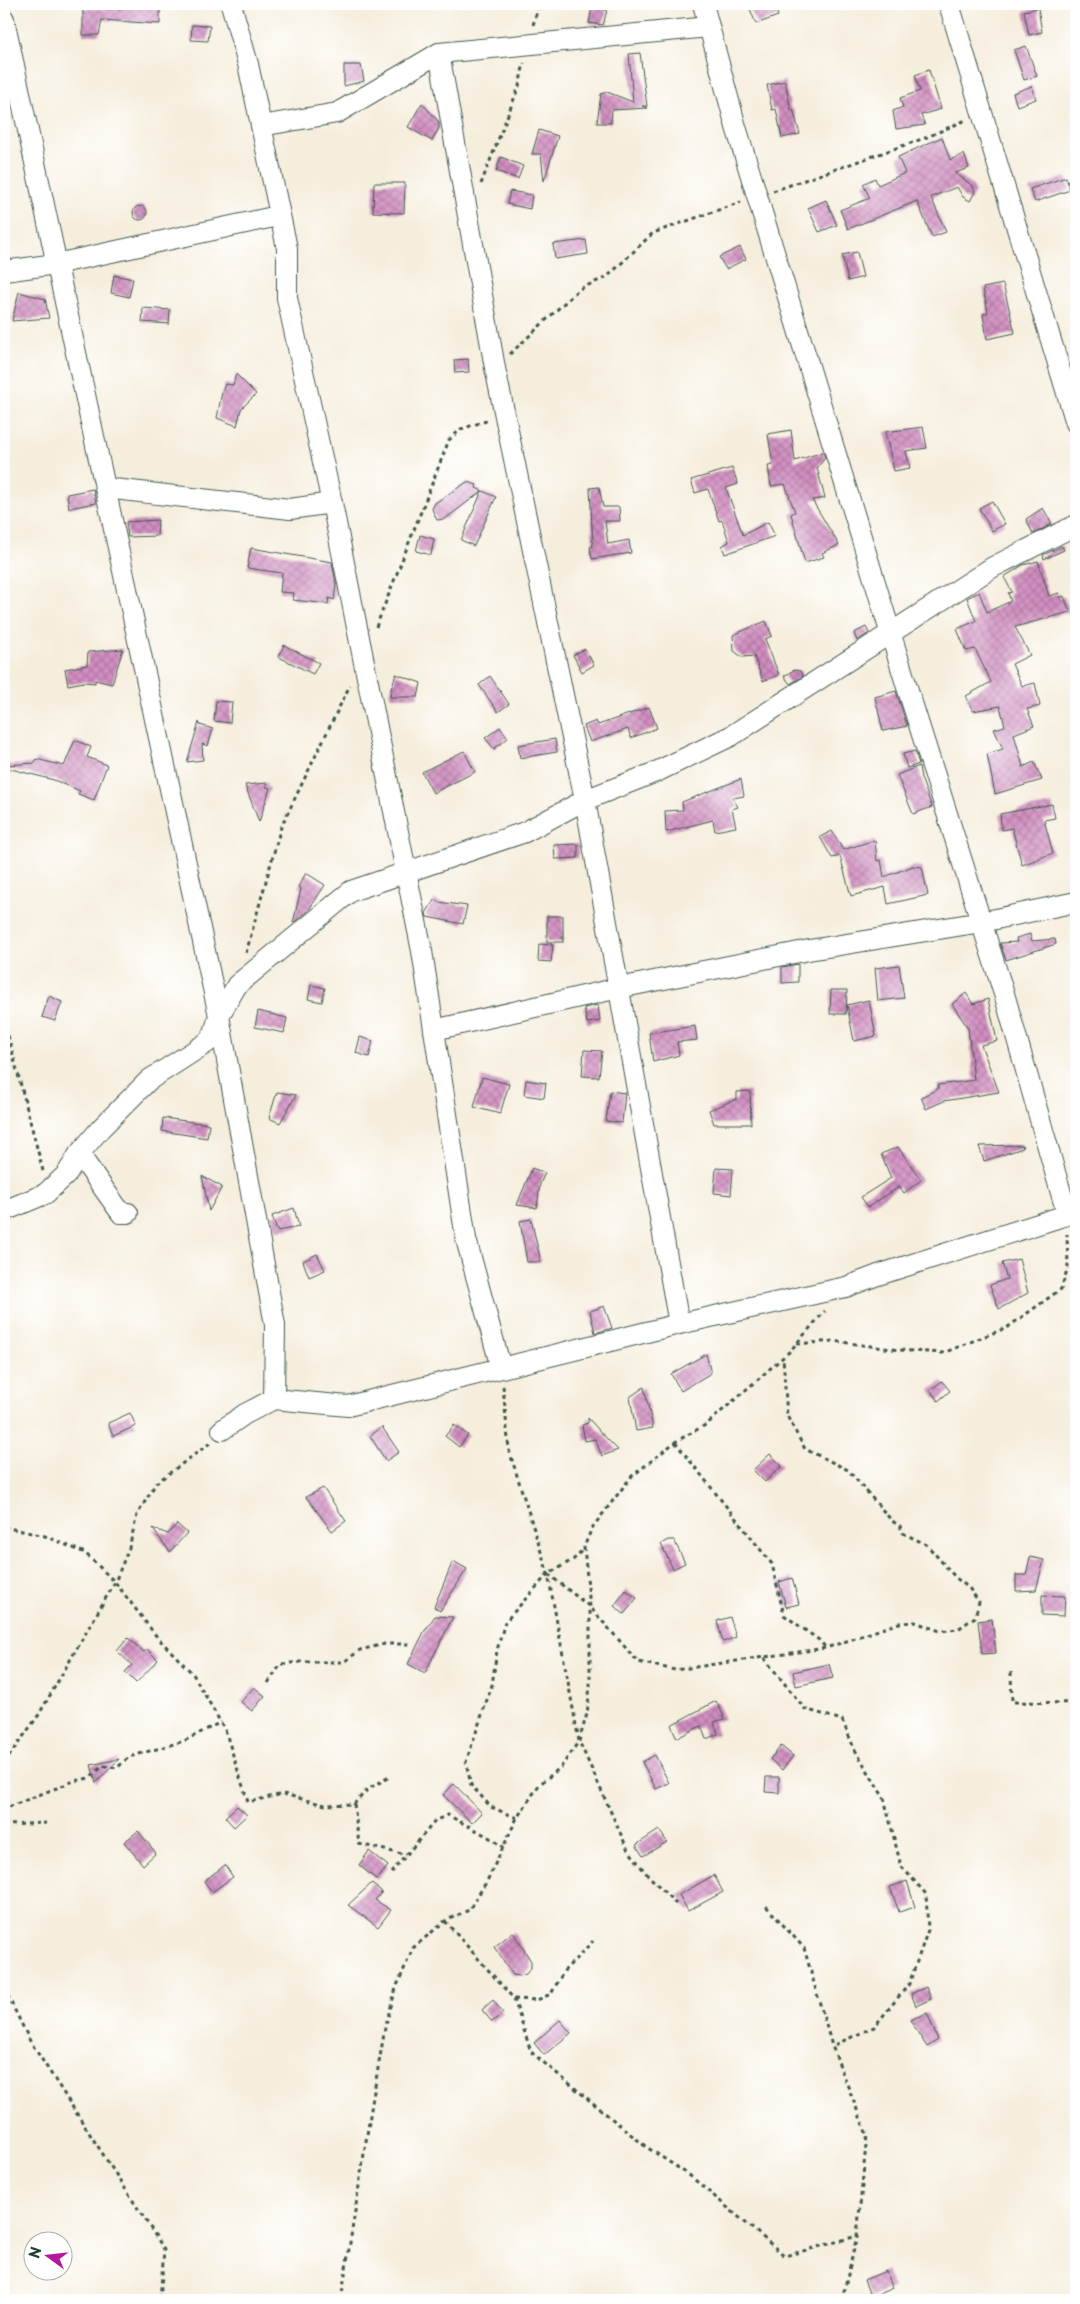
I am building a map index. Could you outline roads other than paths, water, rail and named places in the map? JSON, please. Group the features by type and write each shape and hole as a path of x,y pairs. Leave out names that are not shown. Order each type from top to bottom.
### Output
{"street":[{"path":"231,4 248,64 286,248 287,298 332,503 422,951 466,1239 501,1368"},
{"path":"222,1430 245,1414 274,1399 348,1406 679,1324 846,1287 1072,1213 757,197 703,4"},
{"path":"949,4 1076,423"},
{"path":"4,19 219,1016 275,1325 274,1399"},
{"path":"261,126 337,113 439,53 709,27"},
{"path":"439,53 496,368 585,800 679,1324"},
{"path":"4,271 56,264 278,216"},
{"path":"105,488 290,509 332,503"},
{"path":"4,1211 45,1194 66,1175 79,1154 101,1128 149,1080 208,1042 214,1033 219,1016 237,985 351,891 525,832 585,800 656,772 732,736 993,567 1076,525"},
{"path":"434,1030 619,988 809,950 982,922 1076,902"},
{"path":"79,1154 121,1213 128,1213"}]}
